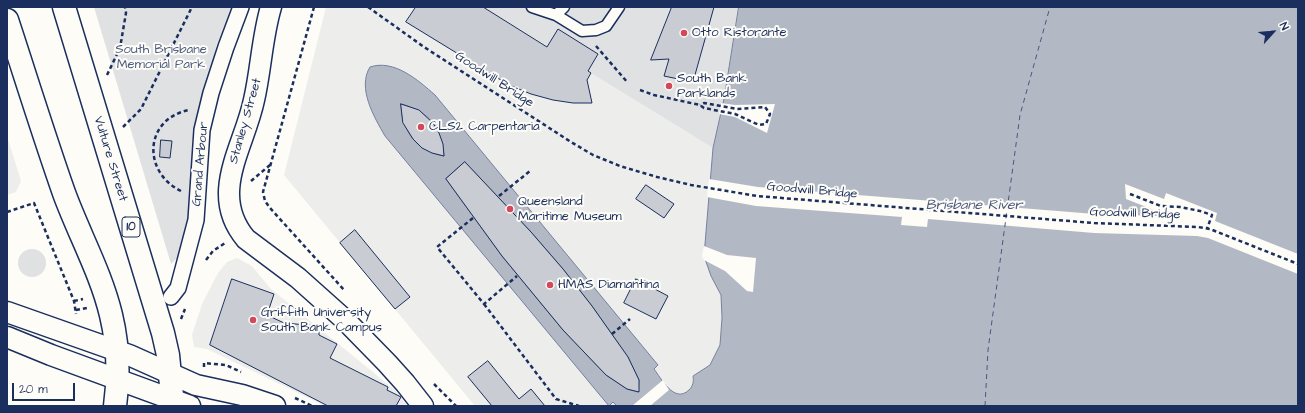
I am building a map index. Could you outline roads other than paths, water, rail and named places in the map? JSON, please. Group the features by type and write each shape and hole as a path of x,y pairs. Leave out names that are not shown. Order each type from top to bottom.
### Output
{"main road":[{"name":"Vulture Street","path":"64,7 163,333 168,355 170,374 179,404"},
{"path":"7,20 64,191 106,296 113,325 116,351 117,379 115,406"}],"street":[{"name":"Grand Arbour","path":"171,298 178,288 196,220 202,130 226,47 242,7"},
{"name":"Stanley Street","path":"271,7 254,103 235,156 230,176 229,194 232,212 242,234 252,244 298,278 345,320 387,363 423,406"},
{"path":"7,312 116,351 196,385 242,395 275,406"},
{"path":"7,337 179,404"}],"lane":[{"path":"532,7 556,15 582,31 596,30 606,26 619,7"},
{"path":"556,15 564,7"}],"water":[{"name":"Brisbane River","path":"739,7 1298,7 1298,406 617,406 613,402 609,406 385,136 368,102 365,84 366,75 370,67 379,65 388,66 405,72 435,95 658,365 654,369 668,388 678,394 689,390 693,383 693,376 710,365 720,345 722,318 721,295 711,276 704,256 713,148 724,99","holes":["401,104 419,111 432,122 440,137 444,156 426,150 412,138 404,123","465,162 531,232 592,306 628,357 639,380 638,392 627,389 606,375 563,330 502,256 446,179"]}],"place":[{"name":"Otto Ristorante","path":"684,33"},
{"name":"South Bank Parklands","path":"669,86"},
{"name":"CLS2 Carpentaria","path":"421,127"},
{"name":"Queensland Maritime Museum","path":"510,209"},
{"name":"HMAS Diamantina","path":"550,285"},
{"name":"Griffith University South Bank Campus","path":"253,320"}],"park label":[{"name":"South Brisbane Memorial Park","path":"161,58"}]}
